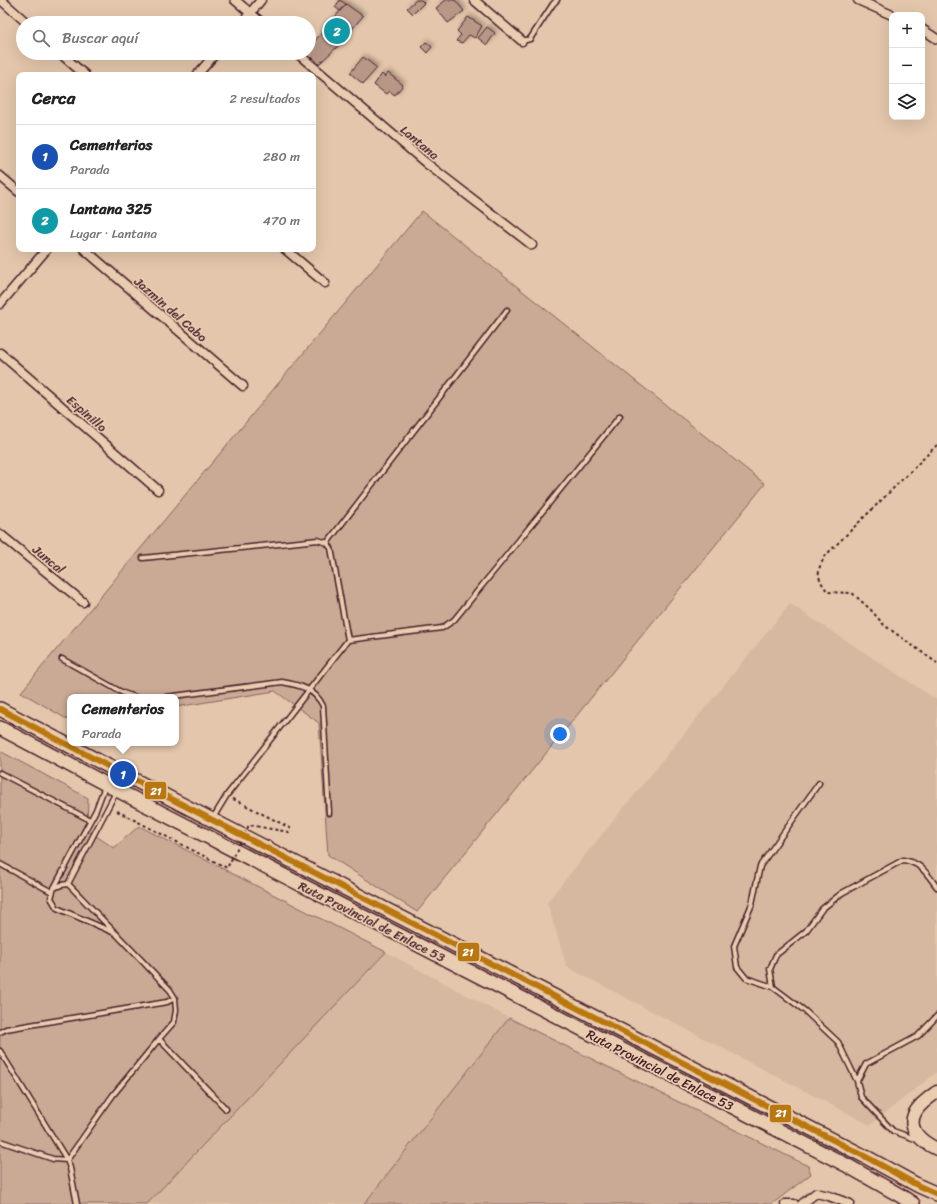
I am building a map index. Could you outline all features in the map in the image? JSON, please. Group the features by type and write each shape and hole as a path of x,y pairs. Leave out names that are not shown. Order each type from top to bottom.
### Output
{"main road":[{"name":"Ruta Provincial de Enlace 53","path":"0,709 67,744"},
{"name":"Ruta Provincial de Enlace 53","path":"0,728 848,1166 913,1204"},
{"name":"Ruta Provincial de Enlace 53","path":"70,746 937,1194"}],"street":[{"path":"1,0 19,16"},
{"path":"235,0 254,16"},
{"path":"248,16 261,0"},
{"path":"474,0 522,41"},
{"path":"858,0 889,14"},
{"path":"925,31 937,39"},
{"path":"68,60 82,72"},
{"path":"200,72 210,60"},
{"name":"Lantana","path":"305,60 426,163 532,245"},
{"path":"0,176 16,189"},
{"path":"0,304 44,252"},
{"name":"Jazmin del Cabo","path":"87,252 242,386"},
{"path":"289,252 325,283"},
{"name":"Espinillo","path":"0,354 158,490"},
{"name":"Juncal","path":"0,534 83,602"},
{"path":"937,1092 916,1110 912,1121 914,1130 919,1137 937,1149"},
{"path":"802,1204 816,1193 850,1204"},
{"path":"785,1204 794,1204"}],"lane":[{"path":"522,41 530,39 557,0"},
{"path":"327,543 507,310"},
{"path":"212,819 227,795 348,640 442,628 454,620 620,416"},
{"path":"143,558 318,540 327,543 331,548 348,640"},
{"path":"62,660 126,694"},
{"path":"179,695 282,682 298,685 310,690 316,695 323,706 330,813"},
{"path":"0,773 90,820"},
{"path":"819,783 760,866 752,904 734,946 737,967 746,978 773,987 805,1011 838,1042 857,1082 861,1097 893,1132 926,1143"},
{"path":"112,787 90,820 53,890 51,898 57,908 117,934"},
{"path":"68,884 112,787"},
{"path":"773,987 770,969 776,955 806,932 822,910 842,893 903,860 912,861 920,866 937,886"},
{"path":"1,867 53,890"},
{"path":"53,890 61,885 68,884"},
{"path":"67,1160 113,1095 174,1022 176,1010 175,998 170,990 68,884"},
{"path":"0,1032 6,1029 167,1002 175,998"},
{"path":"857,1082 866,1064 918,1036 937,1016"},
{"path":"159,1039 226,1109"},
{"path":"0,1051 67,1160 70,1168 76,1204"},
{"path":"0,1141 53,1159 67,1160"}],"path":[{"path":"937,445 826,555 820,564 818,575 821,584 828,592 852,593 871,610 884,625 937,663"},
{"path":"117,812 227,868 249,825 289,832 290,828 227,795"}],"shaded area":[{"path":"422,211 765,484 417,912 328,855 319,723 275,691 179,707 179,694 67,694 67,719 21,692"},
{"path":"790,604 937,700 937,1072 870,1125 567,967 547,902"},
{"path":"0,751 88,798 87,830 114,848 139,826 386,952 147,1204 0,1204"},
{"path":"386,952 509,1018 364,1204 140,1204"},
{"path":"509,1018 808,1166 811,1174 772,1204 364,1204"}],"building":[{"path":"340,0 346,4 340,11 335,7"},
{"path":"416,0 421,0 424,3 413,14 407,8"},
{"path":"446,0 455,0 464,11 448,23 436,8"},
{"path":"346,4 363,16 337,47 319,64 315,60 316,40"},
{"path":"468,17 482,26 475,38 469,35 462,43 456,41 461,35 457,31"},
{"path":"487,27 495,33 487,45 478,38"},
{"path":"426,42 432,47 427,53 421,47"},
{"path":"363,57 377,68 363,84 350,73"},
{"path":"388,73 403,85 395,95 389,91 386,94 374,85 382,74 385,77"}],"transit line":[{"name":"21","path":"0,709 67,744"},
{"name":"21","path":"70,746 937,1194"}],"place":[{"name":"Lantana 325","path":"337,31"},
{"name":"Cementerios","path":"123,774"}]}
